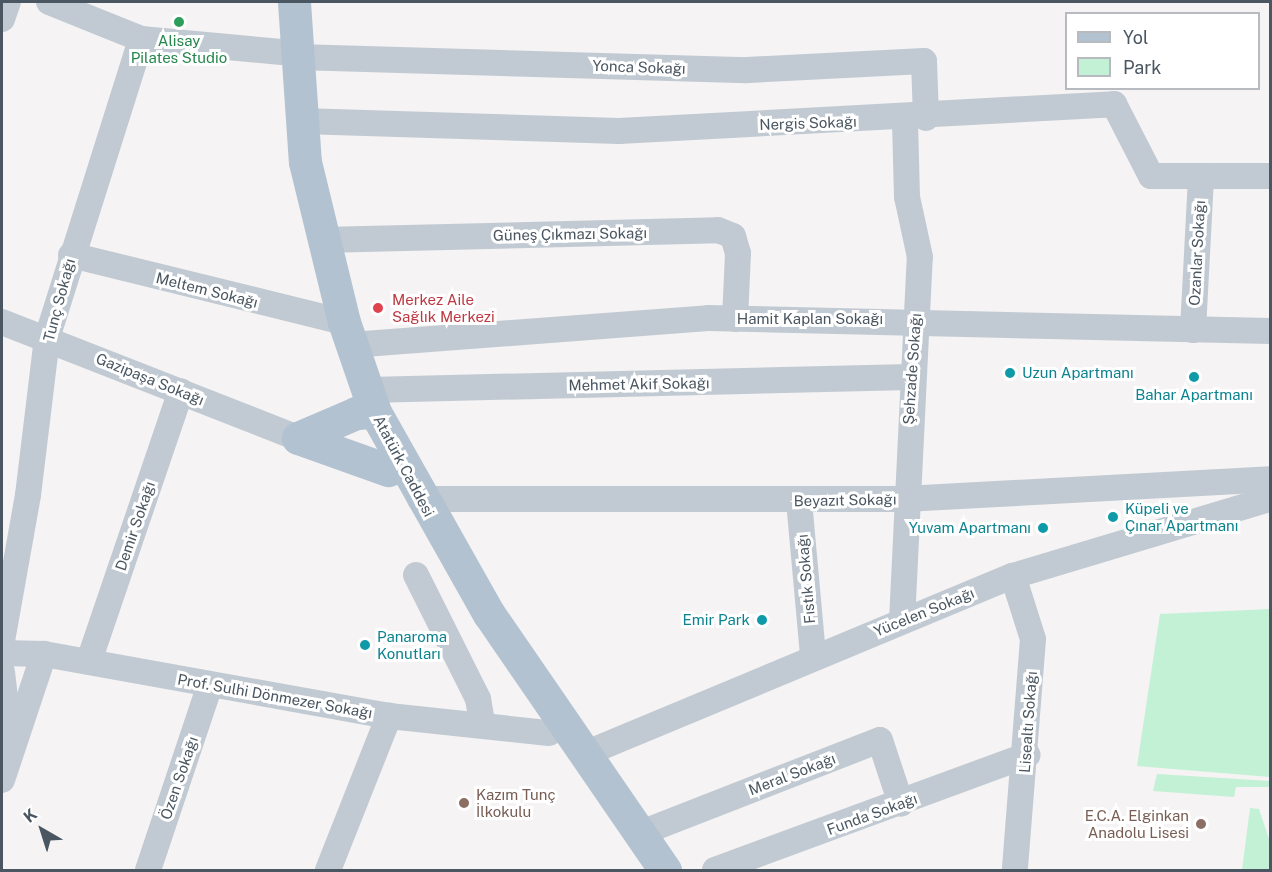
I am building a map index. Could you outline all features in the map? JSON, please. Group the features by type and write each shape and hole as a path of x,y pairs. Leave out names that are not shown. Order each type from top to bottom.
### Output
{"main road":[{"name":"Atatürk Caddesi","path":"280,2 340,329"},
{"name":"Atatürk Caddesi","path":"294,2 289,55 296,197 388,470 464,601 549,733 644,870"},
{"name":"Atatürk Caddesi","path":"367,412 489,614 587,753 665,870"},
{"path":"298,438 367,412"},
{"path":"298,438 388,470"}],"street":[{"path":"2,19 8,2"},
{"path":"48,2 141,39 289,55"},
{"name":"Tunç Sokağı","path":"2,641 28,495 47,338 71,255 141,39"},
{"name":"Yonca Sokağı","path":"289,55 747,70 924,61 916,118"},
{"name":"Nergis Sokağı","path":"301,121 619,131 916,118 1114,104 1151,176 1270,176"},
{"name":"Şehzade Sokağı","path":"902,621 911,377 920,257 907,197 916,118"},
{"name":"Ozanlar Sokağı","path":"1193,330 1201,177"},
{"name":"Güneş Çıkmazı Sokağı","path":"322,240 718,230 733,236 738,253 735,319"},
{"name":"Meltem Sokağı","path":"71,255 340,329"},
{"name":"Hamit Kaplan Sokağı","path":"340,329 735,319 915,320 1270,331"},
{"name":"Gazipaşa Sokağı","path":"2,321 298,438"},
{"name":"Mehmet Akif Sokağı","path":"367,412 911,377"},
{"name":"Demir Sokağı","path":"89,661 181,390"},
{"name":"Beyazıt Sokağı","path":"420,499 799,501 905,499 1270,478"},
{"name":"Yücelen Sokağı","path":"587,753 813,656 1013,576 1270,499"},
{"name":"Fıstık Sokağı","path":"799,501 813,656"},
{"path":"416,575 478,699 483,726"},
{"name":"Lisealtı Sokağı","path":"1013,576 1032,631 1027,755 1015,870"},
{"name":"Prof. Sulhi Dönmezer Sokağı","path":"2,653 44,654 89,661 389,716 549,733"},
{"path":"2,780 10,747 44,654"},
{"path":"2,672 10,747"},
{"name":"Özen Sokağı","path":"148,870 210,685"},
{"path":"328,870 389,716"},
{"name":"Meral Sokağı","path":"642,833 880,740 902,804"},
{"name":"Funda Sokağı","path":"715,870 902,804 1027,755"}],"green space":[{"path":"1270,609 1270,777 1137,766 1160,614"},
{"path":"1157,774 1270,781 1270,787 1236,787 1234,797 1153,791"},
{"path":"1250,808 1259,809 1270,842 1270,870 1242,870"}],"place":[{"name":"Alisay Pilates Studio","path":"179,22"},
{"name":"Merkez Aile Sağlık Merkezi","path":"378,308"},
{"name":"Uzun Apartmanı","path":"1010,373"},
{"name":"Bahar Apartmanı","path":"1194,377"},
{"name":"Küpeli ve Çınar Apartmanı","path":"1113,517"},
{"name":"Yuvam Apartmanı","path":"1043,528"},
{"name":"Emir Park","path":"762,620"},
{"name":"Panaroma Konutları","path":"365,645"},
{"name":"Kazım Tunç İlkokulu","path":"464,803"},
{"name":"E.C.A. Elginkan Anadolu Lisesi","path":"1201,824"}]}
